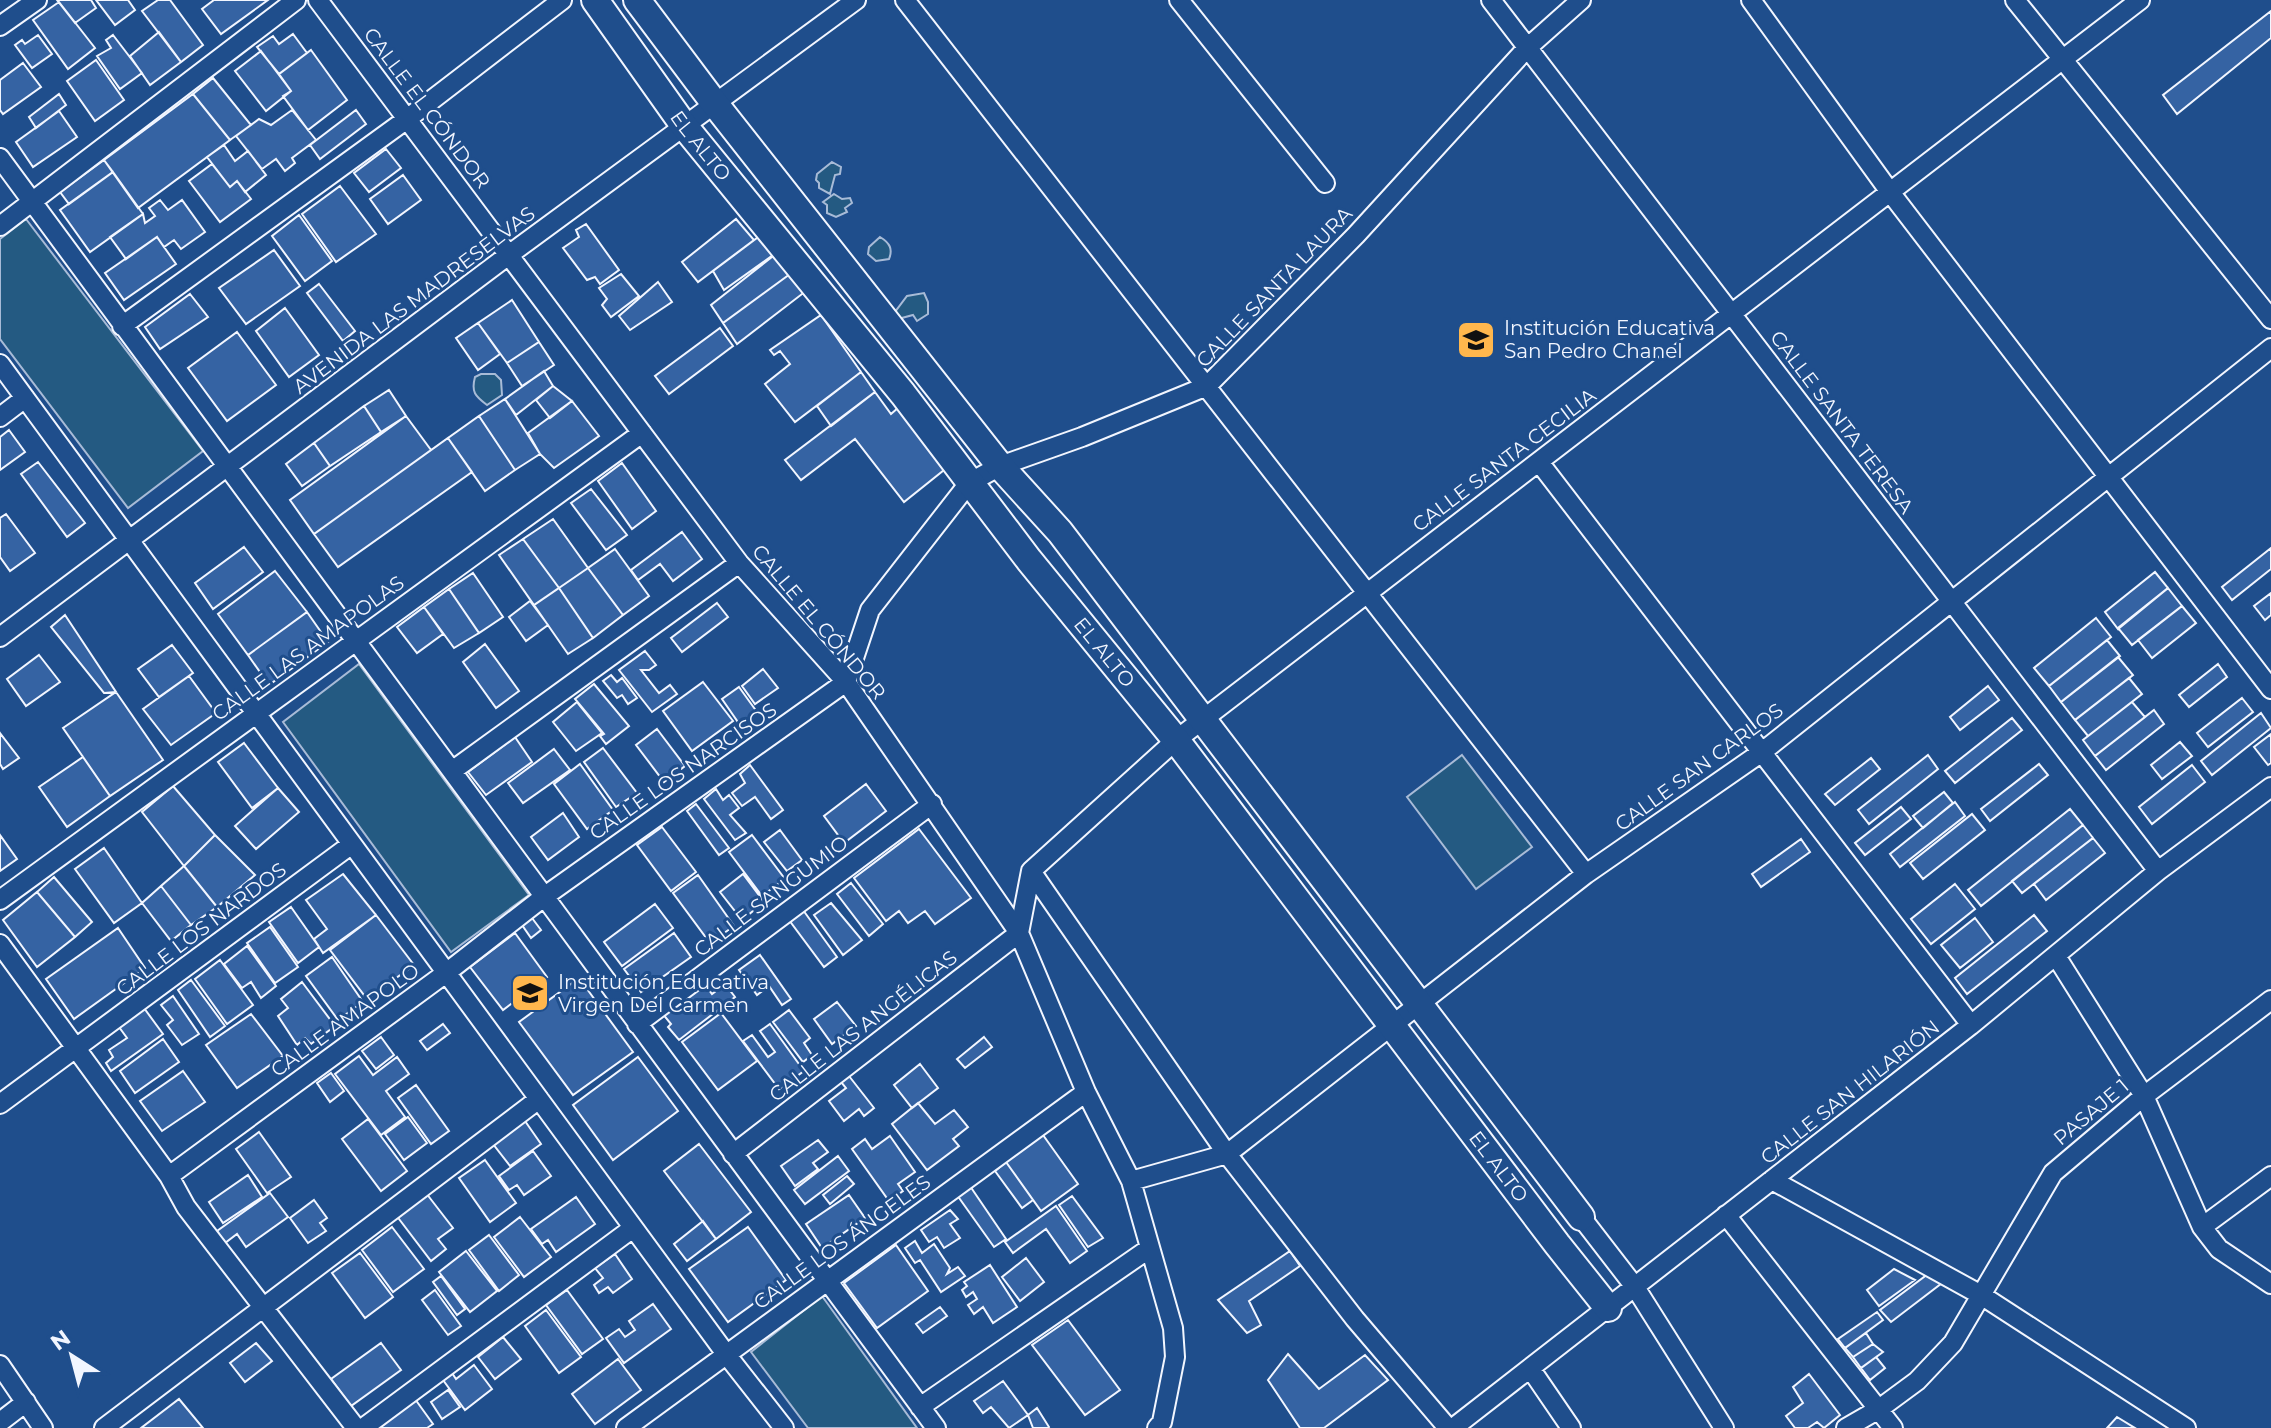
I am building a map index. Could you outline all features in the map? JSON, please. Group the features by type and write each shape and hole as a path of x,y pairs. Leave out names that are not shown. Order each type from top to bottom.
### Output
{"street":[{"path":"0,26 37,0"},
{"path":"0,226 296,0"},
{"name":"CALLE EL CÓNDOR","path":"318,0 739,563 846,682 1019,933 1086,1092 1131,1181 1173,1328 1175,1357 1162,1422 1157,1428"},
{"path":"122,326 407,119 562,0"},
{"name":"EL ALTO","path":"595,0 685,127 903,394 969,483 1176,740 1608,1308"},
{"name":"EL ALTO","path":"637,0 1000,466 1060,532 1635,1287 1724,1428"},
{"name":"AVENIDA LAS MADRESELVAS","path":"0,637 510,254 856,0"},
{"path":"905,0 1586,874"},
{"path":"1179,0 1325,183"},
{"name":"CALLE SANTA TERESA","path":"1491,0 2158,871"},
{"name":"CALLE SANTA LAURA","path":"846,682 870,610 969,483 1000,466 1082,437 1207,386 1356,235 1527,48 1581,0"},
{"path":"1751,0 1890,192 2271,689"},
{"path":"2015,0 2271,319"},
{"name":"CALLE SANTA CECILIA","path":"1031,871 1202,719 2140,0"},
{"path":"0,158 936,1428"},
{"name":"CALLE SAN CARLOS","path":"1131,1181 1227,1154 1586,874 1762,752 2271,348"},
{"path":"0,364 633,1228 784,1428"},
{"path":"0,417 25,398"},
{"name":"CALLE LAS AMAPOLAS","path":"0,900 642,433"},
{"path":"1539,462 1971,1025"},
{"path":"452,771 739,563"},
{"name":"CALLE LOS NARCISOS","path":"545,896 846,682"},
{"name":"CALLE SAN HILARIÓN","path":"1450,1428 1971,1025 2158,871 2271,787"},
{"name":"CALLE SANGUMIO","path":"637,1024 932,804"},
{"name":"CALLE LOS NARDOS","path":"0,1104 352,844"},
{"path":"1019,933 1031,871"},
{"path":"1031,871 1227,1154 1355,1319 1450,1428"},
{"name":"CALLE AMAPOLO","path":"169,1176 446,973 545,896"},
{"name":"CALLE LAS ANGÉLICAS","path":"733,1154 1019,933"},
{"path":"0,944 169,1176 186,1207 356,1428"},
{"path":"2056,956 2144,1096 2202,1227 2219,1249 2271,1284"},
{"name":"PASAJE 1","path":"1846,1428 1917,1381 1953,1343 2053,1173 2144,1096 2271,1000"},
{"name":"CALLE LOS ÁNGELES","path":"626,1428 1086,1092"},
{"path":"104,1428 539,1099"},
{"path":"2202,1227 2271,1176"},
{"path":"1772,1180 1981,1295 2186,1428"},
{"path":"1726,1215 1893,1428"},
{"path":"363,1428 633,1228"},
{"path":"920,1407 1150,1248"},
{"path":"0,1365 43,1428"},
{"path":"1530,1368 1571,1428"},
{"path":"0,1422 26,1402"}],"shaded area":[{"path":"832,162 841,167 840,174 835,175 830,194 819,188 816,180 817,174"},
{"path":"834,194 842,199 850,198 852,203 845,208 847,212 836,217 827,213 827,205 823,202"},
{"path":"26,219 203,451 128,508 0,339 0,239"},
{"path":"880,237 890,246 891,252 889,259 876,261 868,254 869,247"},
{"path":"924,293 928,314 917,321 913,315 898,319 895,312 907,296"},
{"path":"495,374 501,380 502,395 487,405 474,390 475,377"},
{"path":"359,664 529,895 451,952 283,722"},
{"path":"1462,755 1532,847 1476,889 1407,797"},
{"path":"822,1296 917,1428 808,1428 751,1352"}],"building":[{"path":"57,0 91,0 96,8 75,23"},
{"path":"96,0 128,0 135,10 115,25"},
{"path":"158,0 170,0 203,45 181,62 142,11"},
{"path":"214,0 268,0 221,34 202,9"},
{"path":"59,2 95,48 68,69 33,20"},
{"path":"2271,11 2271,38 2177,114 2163,95"},
{"path":"159,32 181,62 150,85 130,56"},
{"path":"293,34 307,53 279,74 257,47 273,36 279,44"},
{"path":"38,35 52,54 32,68 15,45 22,40 25,44"},
{"path":"113,35 142,73 120,89 97,56 111,48 106,40"},
{"path":"311,50 347,100 308,130 283,96 291,91 279,74"},
{"path":"261,51 291,91 266,111 235,71"},
{"path":"96,60 124,100 95,121 67,81"},
{"path":"23,63 41,87 3,114 0,110 0,80"},
{"path":"213,78 251,125 230,140 193,94"},
{"path":"59,94 66,105 36,128 29,117"},
{"path":"193,94 230,140 138,208 104,160"},
{"path":"292,110 316,140 292,158 295,163 285,171 276,159 262,169 236,136 259,119 271,125"},
{"path":"356,110 366,124 320,159 310,145"},
{"path":"59,111 77,137 33,167 16,142"},
{"path":"224,145 235,161 248,151 266,175 245,192 237,181 230,187 207,157"},
{"path":"386,149 401,168 369,192 354,173"},
{"path":"104,160 113,172 69,204 60,192"},
{"path":"212,164 230,187 237,181 251,199 220,222 189,181"},
{"path":"113,172 143,214 90,252 60,210"},
{"path":"403,175 421,200 388,224 370,199"},
{"path":"340,186 376,234 336,262 302,214"},
{"path":"160,200 168,210 182,200 205,232 181,249 174,240 164,247 157,237 126,259 110,237 143,214 145,223 155,216 149,208"},
{"path":"299,215 332,261 305,281 272,236"},
{"path":"736,219 754,240 698,282 682,262"},
{"path":"586,224 619,270 600,284 595,277 587,280 563,248 579,237 576,230"},
{"path":"761,235 773,255 724,290 713,271"},
{"path":"157,237 176,264 124,300 105,273"},
{"path":"274,250 300,286 246,324 219,288"},
{"path":"777,253 790,274 723,323 711,305"},
{"path":"621,274 639,296 611,317 602,305 607,299 599,288"},
{"path":"790,274 806,291 737,344 723,323"},
{"path":"658,282 672,302 630,330 619,316"},
{"path":"319,284 355,331 343,341 307,293"},
{"path":"190,294 208,317 160,349 145,327"},
{"path":"512,300 539,342 507,363 478,323"},
{"path":"285,308 319,355 289,377 256,331"},
{"path":"821,315 861,372 795,422 765,384 790,364 780,351 774,355 770,350"},
{"path":"478,323 500,354 478,370 456,338"},
{"path":"720,328 733,346 669,394 655,376"},
{"path":"237,332 276,385 227,421 188,368"},
{"path":"539,342 554,365 522,386 507,363"},
{"path":"544,371 553,386 516,415 505,399"},
{"path":"861,372 875,392 831,426 817,406"},
{"path":"553,386 572,401 550,418 536,400"},
{"path":"389,390 406,416 381,432 364,406"},
{"path":"875,392 891,414 899,407 944,470 904,502 855,439 801,480 785,460"},
{"path":"505,399 540,454 515,470 479,416"},
{"path":"572,401 599,436 554,468 540,454 528,433"},
{"path":"364,406 381,432 330,466 314,443"},
{"path":"406,416 431,450 314,534 290,500"},
{"path":"479,416 515,470 485,491 448,438"},
{"path":"9,430 25,452 0,470 0,437"},
{"path":"448,438 472,472 338,567 314,534"},
{"path":"314,443 330,466 302,486 286,464"},
{"path":"38,462 85,523 67,537 21,474"},
{"path":"622,463 656,511 632,529 598,481"},
{"path":"591,489 627,535 606,550 571,503"},
{"path":"6,514 35,553 10,571 0,557 0,518"},
{"path":"553,519 588,568 559,588 523,539"},
{"path":"682,532 702,559 673,581 660,564 638,580 631,570"},
{"path":"523,539 559,588 534,605 499,555"},
{"path":"244,547 263,572 213,609 195,583"},
{"path":"2271,548 2271,569 2232,600 2222,587"},
{"path":"615,549 649,596 623,615 588,568"},
{"path":"588,568 623,615 593,638 559,588"},
{"path":"275,571 307,612 248,655 218,614"},
{"path":"2155,572 2168,588 2118,629 2105,612"},
{"path":"473,573 503,617 479,633 449,589"},
{"path":"559,588 593,638 568,654 534,605"},
{"path":"2168,588 2182,606 2132,645 2118,628"},
{"path":"449,589 479,633 454,648 424,607"},
{"path":"2271,593 2271,615 2265,620 2254,606"},
{"path":"530,601 548,625 526,641 509,617"},
{"path":"717,603 728,617 682,652 671,638"},
{"path":"2182,606 2196,623 2152,658 2138,640"},
{"path":"424,607 443,634 417,653 397,627"},
{"path":"307,612 328,642 269,685 248,655"},
{"path":"65,615 116,692 104,693 51,627"},
{"path":"2096,618 2111,637 2049,686 2034,668"},
{"path":"2107,640 2120,656 2061,702 2049,686"},
{"path":"485,644 519,691 496,708 463,662"},
{"path":"172,645 193,673 159,697 138,669"},
{"path":"645,651 656,665 649,670 641,670 659,693 670,685 677,694 652,712 619,670"},
{"path":"39,655 60,682 26,706 7,679"},
{"path":"2118,657 2133,675 2075,720 2061,702"},
{"path":"2218,664 2227,677 2189,707 2179,695"},
{"path":"763,669 778,688 755,704 742,686"},
{"path":"611,675 617,682 622,678 637,698 628,704 622,695 617,698 603,681"},
{"path":"189,676 216,713 171,745 143,709"},
{"path":"2129,678 2142,694 2088,736 2075,720"},
{"path":"703,682 733,721 692,751 663,711"},
{"path":"594,684 629,726 606,744 600,736 604,734 575,699"},
{"path":"1988,686 1999,700 1960,730 1950,717"},
{"path":"739,687 757,712 740,725 722,699"},
{"path":"116,692 163,760 110,796 63,728"},
{"path":"2242,698 2253,712 2208,747 2197,733"},
{"path":"577,702 602,733 576,751 553,722"},
{"path":"2132,702 2145,717 2095,756 2083,740"},
{"path":"2154,710 2164,724 2106,770 2095,756"},
{"path":"2261,713 2271,728 2212,775 2201,761"},
{"path":"2012,718 2022,730 1955,783 1945,771"},
{"path":"657,729 685,766 664,782 636,745"},
{"path":"0,733 19,758 3,769 0,764"},
{"path":"2271,734 2271,763 2268,765 2254,747"},
{"path":"515,737 532,762 486,795 468,772"},
{"path":"2180,742 2192,756 2162,779 2151,765"},
{"path":"244,743 278,788 252,808 218,762"},
{"path":"603,748 637,793 616,807 584,762"},
{"path":"554,749 570,770 523,803 508,783"},
{"path":"1928,755 1938,769 1869,824 1858,810"},
{"path":"83,757 110,796 67,827 39,787"},
{"path":"1871,758 1880,769 1835,805 1825,794"},
{"path":"580,764 613,810 587,829 554,784"},
{"path":"2039,764 2048,775 1990,821 1981,809"},
{"path":"750,765 783,810 771,819 755,797 742,806 732,793 745,783 740,774"},
{"path":"2192,765 2205,782 2152,824 2139,807"},
{"path":"866,784 886,811 844,843 824,816"},
{"path":"173,786 215,835 184,866 142,812"},
{"path":"278,788 299,812 256,849 235,826"},
{"path":"716,789 723,800 729,795 739,808 730,815 746,833 735,840 704,799"},
{"path":"1944,792 1953,803 1923,828 1913,816"},
{"path":"1955,802 1965,816 1900,867 1890,854"},
{"path":"696,804 729,848 719,855 687,811"},
{"path":"1901,807 1911,819 1865,855 1855,843"},
{"path":"2070,809 2083,825 1981,906 1968,890"},
{"path":"563,813 579,837 548,860 531,837"},
{"path":"1972,814 1985,830 1923,879 1910,863"},
{"path":"2083,825 2093,838 2022,893 2012,881"},
{"path":"662,827 696,872 671,891 637,845"},
{"path":"919,829 971,898 935,924 925,911 908,923 899,911 886,921 854,878"},
{"path":"780,830 802,860 787,871 764,842"},
{"path":"0,835 17,859 0,871"},
{"path":"215,835 255,875 217,907 184,866"},
{"path":"752,835 785,879 762,896 729,852"},
{"path":"2093,838 2105,853 2046,900 2034,884"},
{"path":"1801,839 1810,852 1761,887 1752,874"},
{"path":"104,848 142,903 114,923 75,869"},
{"path":"184,866 217,907 191,925 161,886"},
{"path":"343,874 376,915 323,953 314,939 327,929 306,900"},
{"path":"743,874 764,902 742,920 720,892"},
{"path":"698,875 734,926 710,943 673,893"},
{"path":"54,877 92,922 75,937 37,892"},
{"path":"851,883 883,924 869,936 837,894"},
{"path":"1955,884 1975,909 1931,944 1911,919"},
{"path":"161,886 191,925 171,941 142,903"},
{"path":"37,892 75,937 37,967 3,920"},
{"path":"831,903 862,940 843,955 814,915"},
{"path":"655,904 673,928 622,966 604,942"},
{"path":"291,907 319,947 298,963 269,922"},
{"path":"803,910 837,957 824,967 789,920"},
{"path":"376,915 414,965 367,999 330,950"},
{"path":"2034,915 2047,931 1967,994 1955,978"},
{"path":"532,918 541,930 531,938 522,925"},
{"path":"1975,918 1993,942 1960,968 1941,945"},
{"path":"270,927 298,967 275,983 247,943"},
{"path":"118,928 145,968 74,1019 46,979"},
{"path":"515,933 547,977 503,1010 470,967"},
{"path":"674,933 691,957 641,992 624,969"},
{"path":"247,946 276,986 261,998 251,982 242,988 224,964"},
{"path":"760,955 791,999 782,1005 769,986 757,995 739,970"},
{"path":"332,957 363,1002 338,1020 306,976"},
{"path":"220,960 253,1005 227,1024 195,979"},
{"path":"579,978 633,1052 573,1095 519,1022"},
{"path":"191,980 225,1026 210,1037 178,990"},
{"path":"302,982 335,1026 311,1044 305,1038 297,1045 278,1016 288,1008 281,999"},
{"path":"703,982 712,994 725,984 735,997 679,1040 662,1013"},
{"path":"173,996 199,1034 182,1045 167,1025 173,1020 161,1005"},
{"path":"837,1002 856,1026 832,1044 814,1019"},
{"path":"144,1008 163,1034 111,1071 106,1063 113,1057 109,1050 127,1038 119,1027"},
{"path":"789,1010 810,1038 804,1043 812,1055 803,1062 773,1022"},
{"path":"721,1013 757,1061 718,1090 682,1042"},
{"path":"251,1014 283,1056 237,1088 206,1045"},
{"path":"443,1024 450,1033 427,1050 420,1041"},
{"path":"770,1024 804,1071 779,1089 743,1041 752,1035 768,1057 775,1052 760,1031"},
{"path":"381,1037 394,1055 376,1069 362,1051"},
{"path":"984,1037 992,1047 965,1068 957,1059"},
{"path":"163,1039 179,1062 135,1093 120,1071"},
{"path":"359,1056 373,1075 397,1057 409,1074 386,1091 405,1117 381,1135 335,1074"},
{"path":"638,1057 678,1111 613,1160 573,1105"},
{"path":"920,1064 938,1088 912,1108 894,1085"},
{"path":"183,1071 205,1102 162,1131 140,1101"},
{"path":"331,1073 344,1091 330,1102 317,1083"},
{"path":"849,1076 874,1108 864,1116 859,1109 844,1121 829,1101 846,1088 841,1082"},
{"path":"416,1085 449,1131 431,1144 398,1098"},
{"path":"918,1103 935,1124 954,1110 968,1127 953,1139 959,1146 927,1170 892,1124"},
{"path":"408,1117 427,1143 404,1160 385,1134"},
{"path":"368,1119 407,1171 381,1191 342,1139"},
{"path":"525,1121 541,1144 510,1166 493,1144"},
{"path":"259,1132 291,1177 267,1193 236,1149"},
{"path":"1043,1135 1078,1184 1041,1211 1006,1162"},
{"path":"890,1136 915,1172 898,1184 903,1191 889,1201 852,1149 865,1139 872,1149"},
{"path":"818,1140 828,1152 813,1163 818,1169 795,1186 781,1166"},
{"path":"699,1144 751,1212 716,1239 664,1171"},
{"path":"533,1151 551,1176 524,1195 517,1185 509,1190 499,1176"},
{"path":"838,1156 849,1171 805,1204 794,1190"},
{"path":"485,1160 516,1203 490,1222 459,1178"},
{"path":"1006,1162 1033,1200 1022,1208 995,1171"},
{"path":"248,1175 262,1197 223,1223 209,1202"},
{"path":"847,1176 854,1184 830,1204 823,1195"},
{"path":"970,1186 1006,1239 994,1247 957,1195"},
{"path":"270,1193 288,1217 246,1247 237,1234 225,1243 217,1231"},
{"path":"426,1193 453,1228 438,1239 446,1249 431,1261 396,1215"},
{"path":"849,1195 865,1218 822,1248 806,1224"},
{"path":"1072,1196 1103,1238 1088,1247 1059,1205"},
{"path":"576,1197 595,1224 556,1252 548,1240 542,1244 531,1229"},
{"path":"314,1200 327,1218 320,1223 326,1231 308,1243 290,1218"},
{"path":"1056,1206 1087,1251 1070,1263 1046,1229 1013,1253 1005,1242"},
{"path":"950,1210 958,1219 950,1224 960,1238 944,1248 937,1237 929,1242 921,1230"},
{"path":"520,1217 551,1257 524,1277 494,1237"},
{"path":"703,1221 716,1239 687,1261 674,1244"},
{"path":"392,1227 424,1269 393,1292 362,1250"},
{"path":"748,1227 786,1280 728,1322 689,1269"},
{"path":"489,1235 519,1275 499,1291 469,1250"},
{"path":"915,1241 922,1253 934,1244 950,1268 947,1274 958,1267 965,1276 941,1292 920,1260 915,1263 905,1248"},
{"path":"896,1245 928,1291 877,1328 844,1283"},
{"path":"466,1251 497,1291 470,1312 439,1272"},
{"path":"1290,1251 1300,1266 1249,1301 1261,1325 1247,1333 1218,1300"},
{"path":"360,1253 393,1297 365,1318 332,1273"},
{"path":"615,1254 632,1279 613,1293 608,1287 599,1293 594,1285 603,1278 595,1268"},
{"path":"1026,1258 1044,1282 1020,1301 1002,1277"},
{"path":"990,1265 1017,1307 993,1323 983,1307 974,1314 968,1305 977,1299 973,1292 966,1297 962,1290 967,1286 964,1282"},
{"path":"1894,1269 1915,1280 1879,1306 1867,1290"},
{"path":"1928,1274 1942,1283 1891,1322 1880,1310"},
{"path":"441,1276 465,1309 457,1315 433,1282"},
{"path":"435,1290 461,1326 448,1335 422,1300"},
{"path":"567,1290 603,1339 582,1354 546,1305"},
{"path":"653,1304 671,1329 624,1363 606,1338 619,1329 625,1337 635,1330 629,1321"},
{"path":"940,1307 947,1316 923,1333 916,1324"},
{"path":"546,1310 581,1357 559,1373 525,1326"},
{"path":"1877,1312 1883,1320 1845,1348 1838,1339"},
{"path":"1068,1320 1120,1390 1085,1415 1032,1345"},
{"path":"1866,1333 1873,1344 1853,1357 1845,1348"},
{"path":"503,1337 521,1359 495,1379 478,1357"},
{"path":"256,1343 272,1361 245,1382 230,1363"},
{"path":"381,1343 401,1370 351,1406 331,1379"},
{"path":"1873,1344 1883,1352 1861,1368 1853,1357"},
{"path":"1288,1354 1319,1389 1365,1355 1388,1380 1324,1428 1300,1428 1268,1380"},
{"path":"1876,1357 1885,1368 1870,1380 1861,1368"},
{"path":"618,1359 641,1390 595,1424 572,1394"},
{"path":"474,1365 492,1389 465,1410 443,1380 452,1373 456,1379"},
{"path":"1809,1374 1840,1415 1824,1428 1817,1422 1808,1428 1795,1428 1786,1416 1803,1403 1793,1387"},
{"path":"1003,1381 1028,1415 1009,1428 991,1407 983,1413 974,1401"},
{"path":"448,1390 460,1407 442,1419 431,1402"},
{"path":"179,1399 203,1428 141,1428"},
{"path":"415,1399 433,1424 427,1428 377,1428"},
{"path":"1037,1408 1048,1428 1033,1428 1028,1415"},
{"path":"2117,1417 2135,1428 2107,1428"}],"place":[{"name":"Institución Educativa San Pedro Chanel","path":"1476,340"},
{"name":"Institución Educativa Virgen Del Carmen","path":"530,993"}]}
